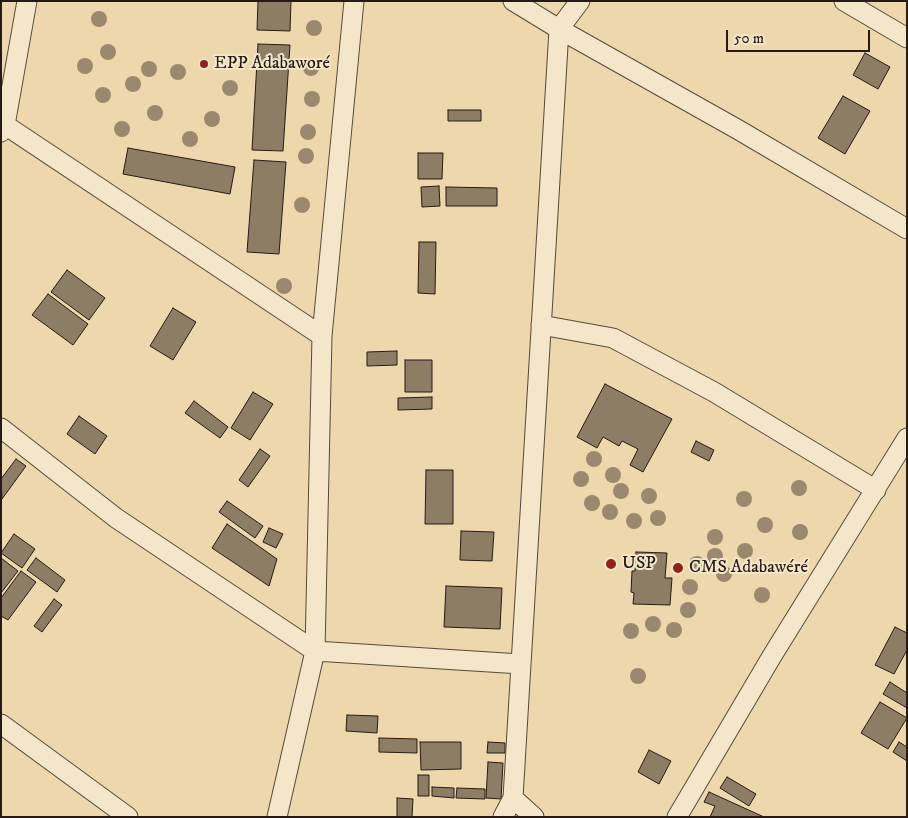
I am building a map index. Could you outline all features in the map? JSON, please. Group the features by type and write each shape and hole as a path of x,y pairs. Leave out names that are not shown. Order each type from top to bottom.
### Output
{"street":[{"path":"26,1 3,129 322,336"},
{"path":"277,817 315,651 322,336 354,1"},
{"path":"513,1 907,229"},
{"path":"503,817 513,798 559,29 580,1"},
{"path":"844,1 907,38"},
{"path":"542,325 613,338 714,392 876,490"},
{"path":"1,428 116,518 315,651 521,664"},
{"path":"678,817 772,656 907,438"},
{"path":"1,724 128,817"},
{"path":"513,798 534,817"}],"building":[{"path":"258,1 291,1 290,31 257,30"},
{"path":"258,44 290,45 283,151 252,150"},
{"path":"865,53 890,67 878,89 853,75"},
{"path":"843,96 870,111 845,154 818,138"},
{"path":"448,110 481,110 481,121 448,121"},
{"path":"128,148 235,167 230,194 123,174"},
{"path":"418,153 443,153 442,179 418,179"},
{"path":"254,160 286,162 279,254 247,252"},
{"path":"439,186 440,206 422,207 421,187"},
{"path":"446,187 497,188 497,206 446,206"},
{"path":"419,242 436,242 435,294 418,293"},
{"path":"67,270 105,298 89,320 51,292"},
{"path":"48,294 88,324 73,345 32,315"},
{"path":"173,308 196,322 173,360 150,346"},
{"path":"397,351 397,365 367,366 367,352"},
{"path":"405,360 432,360 432,392 405,392"},
{"path":"605,384 672,419 643,472 630,465 638,449 622,441 619,446 603,437 597,448 577,437"},
{"path":"253,392 273,404 250,440 231,428"},
{"path":"432,397 432,409 398,410 398,398"},
{"path":"194,401 228,427 220,438 185,413"},
{"path":"79,416 107,436 95,454 67,434"},
{"path":"696,441 714,450 709,461 691,452"},
{"path":"260,449 270,456 248,487 239,480"},
{"path":"16,459 26,466 2,499 1,479"},
{"path":"426,470 453,470 453,524 425,524"},
{"path":"227,501 263,526 255,538 219,512"},
{"path":"227,524 277,559 269,586 212,548"},
{"path":"269,528 283,534 276,548 263,542"},
{"path":"461,531 494,532 492,561 460,560"},
{"path":"14,534 35,549 22,568 1,553"},
{"path":"636,552 667,553 665,578 672,578 670,605 633,604 634,593 631,592 632,571 635,571"},
{"path":"1,558 18,571 1,593"},
{"path":"36,558 65,580 57,592 27,570"},
{"path":"21,571 36,582 8,620 1,616 1,598"},
{"path":"446,586 502,588 500,629 444,627"},
{"path":"54,599 62,605 42,632 34,626"},
{"path":"895,627 907,633 907,650 894,674 875,665"},
{"path":"890,682 907,693 907,708 883,694"},
{"path":"880,702 907,718 888,749 861,733"},
{"path":"347,715 378,716 377,733 346,731"},
{"path":"379,738 417,739 417,753 379,752"},
{"path":"420,742 461,742 461,769 421,770"},
{"path":"488,742 505,743 505,753 487,753"},
{"path":"899,742 907,747 907,761 893,752"},
{"path":"649,750 671,761 659,784 638,772"},
{"path":"488,762 503,763 501,799 486,798"},
{"path":"418,775 429,775 429,796 418,796"},
{"path":"727,777 756,794 749,806 720,788"},
{"path":"432,787 454,788 454,798 432,796"},
{"path":"457,788 485,789 485,799 456,798"},
{"path":"709,792 764,817 710,817 715,806 704,802"},
{"path":"397,798 413,799 412,817 397,817"}],"place":[{"name":"EPP Adabaworé","path":"204,64"},
{"name":"USP","path":"611,564"},
{"name":"CMS Adabawéré","path":"678,568"}]}
